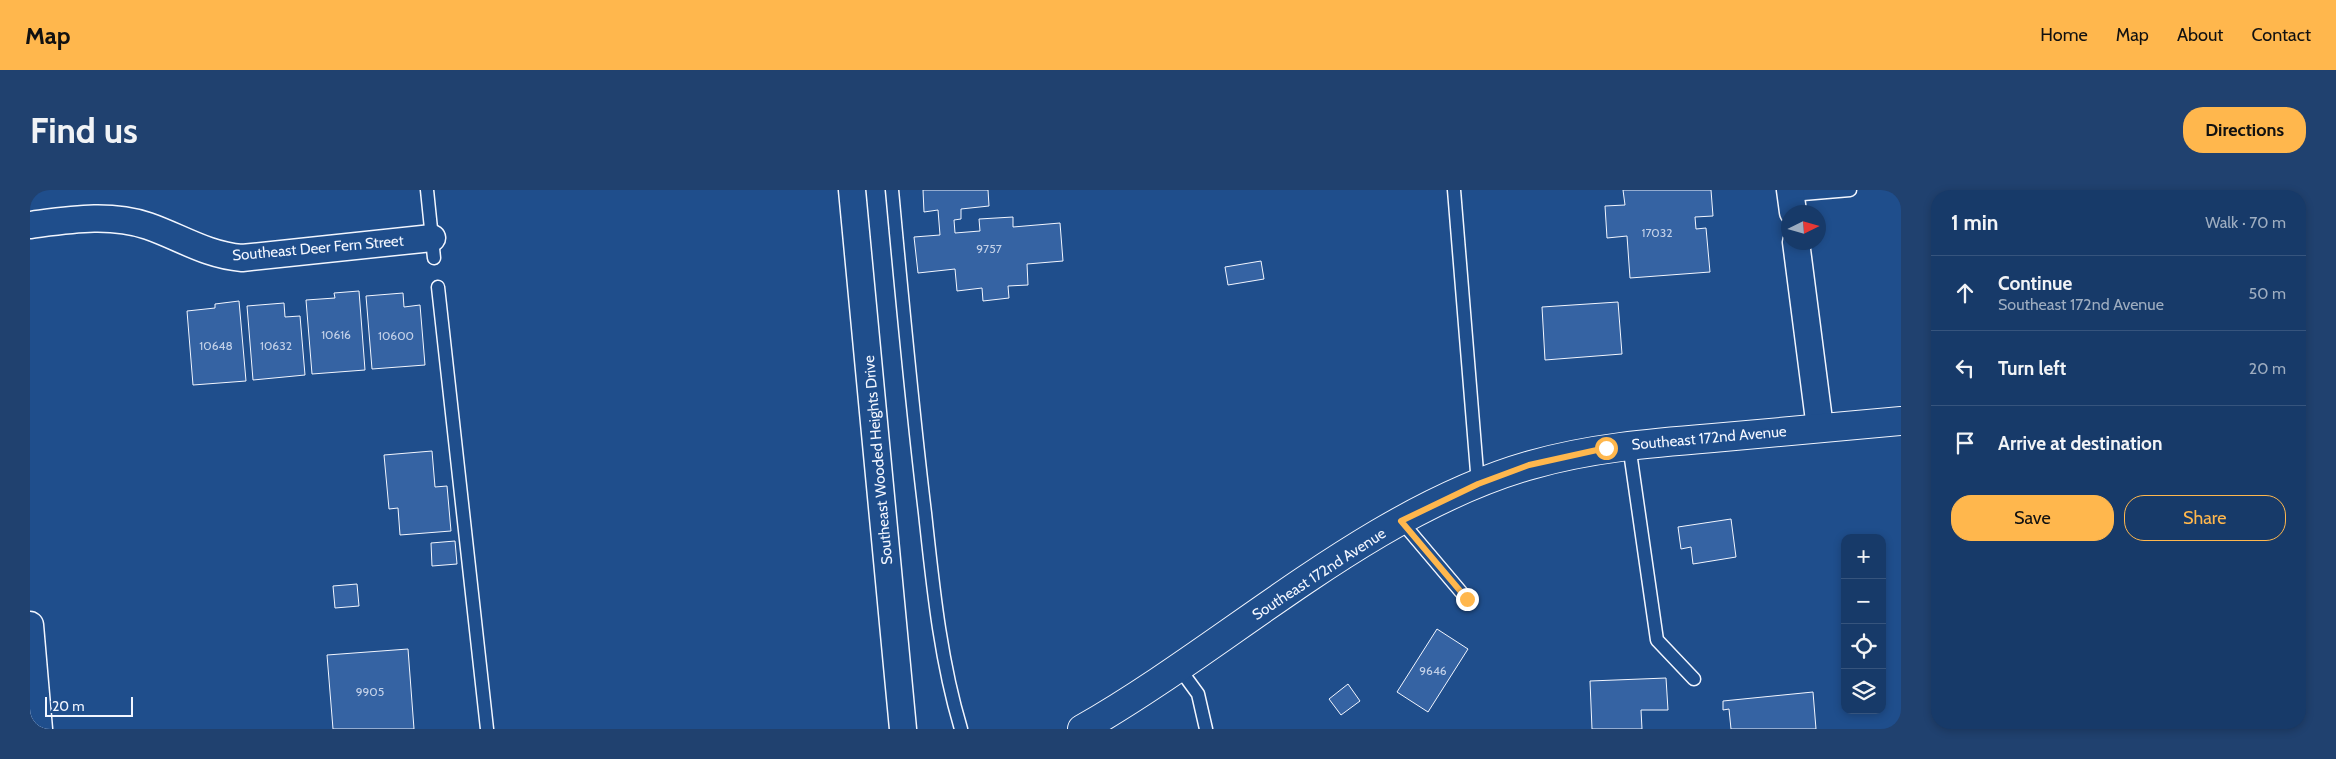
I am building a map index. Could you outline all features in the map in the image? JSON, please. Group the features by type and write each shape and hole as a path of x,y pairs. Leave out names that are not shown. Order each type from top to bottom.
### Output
{"main road":[{"name":"Southeast 172nd Avenue","path":"1082,729 1179,668 1333,562 1401,521 1478,484 1529,465 1606,448 1901,421"}],"street":[{"name":"Southeast Wooded Heights Drive","path":"852,190 903,729"},
{"name":"Southeast Deer Fern Street","path":"30,225 82,218 122,221 148,226 203,250 224,256 242,258 433,248"},
{"path":"1797,250 1820,428"},
{"path":"30,625 38,729"}],"lane":[{"path":"427,190 433,248"},
{"path":"892,190 912,398 939,629 951,695 962,729"},
{"path":"1454,190 1478,484"},
{"path":"1791,199 1850,190"},
{"path":"438,286 487,729"},
{"path":"1629,445 1657,640 1694,679"},
{"path":"1401,521 1467,599"},
{"path":"1179,668 1198,694 1206,729"}],"building":[{"path":"923,190 988,190 989,206 961,209 961,219 954,220 955,233 980,231 979,219 1013,217 1013,227 1060,223 1063,261 1027,264 1028,285 1008,286 1009,298 983,301 982,288 957,291 955,269 918,273 914,237 940,235 938,210 924,212"},
{"path":"1623,190 1711,190 1713,216 1695,217 1696,229 1706,228 1710,272 1630,278 1627,236 1607,238 1605,206 1625,205"},
{"path":"1261,261 1264,279 1228,285 1225,267"},
{"path":"359,291 365,370 312,374 306,300 335,298 334,293"},
{"path":"403,293 404,307 420,305 425,365 372,369 366,296"},
{"path":"239,301 246,381 193,385 187,311 215,308 215,304"},
{"path":"1618,302 1622,354 1545,360 1542,307"},
{"path":"284,303 285,317 300,316 305,375 253,380 247,306"},
{"path":"432,451 435,487 447,486 451,531 400,535 398,508 389,509 384,455"},
{"path":"1731,519 1736,557 1693,564 1691,547 1681,549 1678,527"},
{"path":"455,541 457,564 432,566 431,543"},
{"path":"357,584 359,606 335,608 333,586"},
{"path":"1437,629 1468,649 1428,712 1397,692"},
{"path":"408,649 414,729 333,729 327,655"},
{"path":"1666,678 1668,710 1641,710 1642,729 1592,729 1590,681"},
{"path":"1348,684 1360,701 1341,715 1329,699"},
{"path":"1813,692 1816,729 1731,729 1729,709 1723,710 1723,701"}],"route":[{"path":"1467,599 1401,521 1436,502 1529,465 1606,448"}]}
